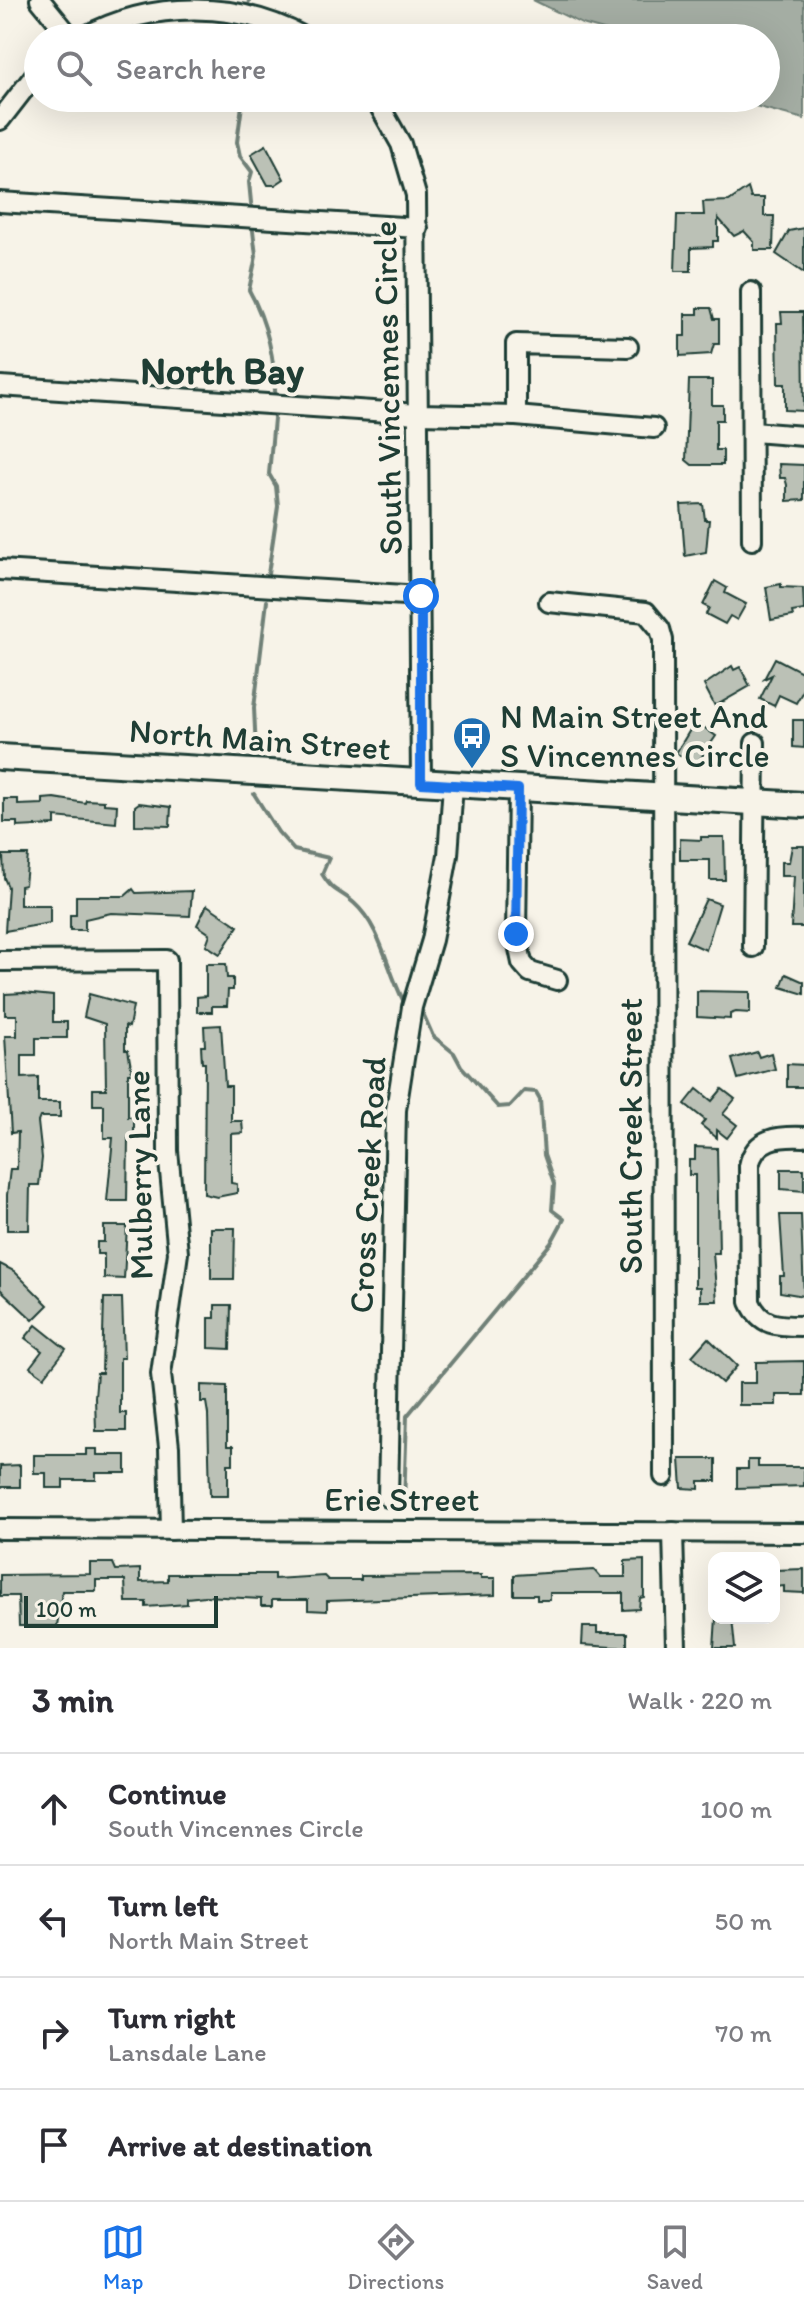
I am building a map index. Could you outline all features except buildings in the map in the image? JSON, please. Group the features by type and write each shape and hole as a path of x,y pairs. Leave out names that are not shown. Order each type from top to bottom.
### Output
{"main road":[{"name":"North Main Street","path":"0,757 804,805"}],"street":[{"path":"40,0 60,24"},
{"path":"111,24 153,12 193,8 246,14 271,24"},
{"path":"0,120 24,89"},
{"name":"South Vincennes Circle","path":"383,112 401,144 410,169 418,228 421,783"},
{"path":"0,202 418,228"},
{"path":"751,292 752,540"},
{"path":"516,416 516,344 628,347"},
{"path":"0,386 418,414 516,416 654,428"},
{"path":"752,432 804,436"},
{"path":"0,570 421,596"},
{"name":"South Creek Street","path":"549,602 635,611 653,618 663,640 664,1476"},
{"path":"753,947 755,743"},
{"name":"Cross Creek Road","path":"388,1497 396,1110 412,1007 432,940 448,855 453,785"},
{"path":"518,789 517,948 530,972 557,980"},
{"name":"Mulberry Lane","path":"0,961 167,960 168,1151 178,1253 161,1374 169,1447 171,1530"},
{"path":"804,1137 773,1138 756,1148 749,1166 749,1293 760,1318 779,1326 804,1326"},
{"name":"Erie Street","path":"0,1529 804,1533"},
{"path":"673,1532 676,1648"}],"shaded area":[{"path":"533,0 804,0 804,119 778,112 780,24 582,24"}],"waterway":[{"path":"247,12 249,0"},
{"path":"241,112 237,142 240,156 252,172 249,182 252,213"},
{"path":"252,222 256,256 249,290 261,315 269,343 275,399"},
{"path":"268,574 278,506 276,486 269,474 275,408"},
{"path":"256,751 254,708 267,601"},
{"path":"254,794 278,832 294,850 329,858 322,874 334,889 354,903 371,924 403,1000"},
{"path":"404,1502 407,1416 551,1243 564,1219 552,1210 554,1184 544,1155 540,1099 536,1092 524,1091 510,1106 498,1107 461,1066 454,1053 433,1036 422,1011"}],"place":[{"name":"N Main Street And S Vincennes Circle","path":"472,770"}],"district":[{"name":"North Bay","path":"222,371"}],"route":[{"path":"421,596 421,783 518,789 516,934"}]}
